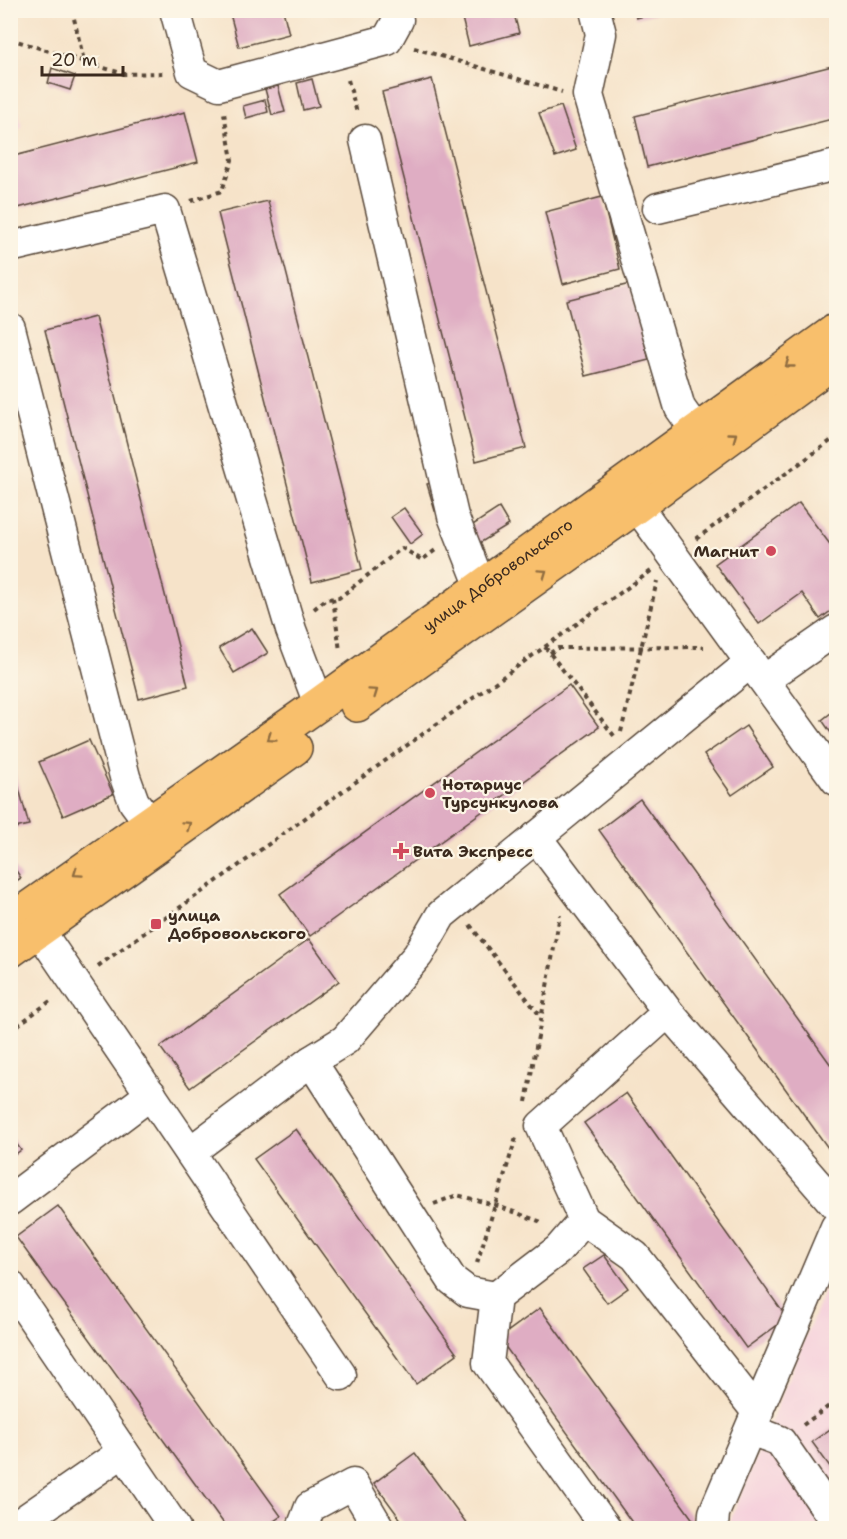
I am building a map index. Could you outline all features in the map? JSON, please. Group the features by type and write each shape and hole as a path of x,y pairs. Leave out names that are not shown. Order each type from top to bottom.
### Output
{"main road":[{"name":"улица Добровольского","path":"10,951 25,921 149,822 319,704 837,330"},
{"name":"улица Добровольского","path":"25,921 637,506 837,360"}],"lane":[{"path":"175,10 192,72 219,85 387,40 398,20 396,10"},
{"path":"595,10 601,34 588,95 680,408 697,432"},
{"path":"365,140 453,516 481,587"},
{"path":"658,207 837,165"},
{"path":"10,247 165,210 291,630 319,704"},
{"path":"10,328 126,777 134,802 149,822"},
{"path":"637,506 837,780"},
{"path":"190,1152 311,1061 345,1040 418,955 441,915 536,837 752,663 837,630"},
{"path":"536,837 668,1012 837,1206"},
{"path":"25,921 75,983 341,1374"},
{"path":"668,1012 541,1126 579,1227 635,1256 754,1421 780,1441 837,1522"},
{"path":"311,1061 452,1280 482,1294"},
{"path":"10,1200 152,1095"},
{"path":"482,1294 558,1250 579,1227"},
{"path":"713,1528 714,1514 837,1227"},
{"path":"10,1285 175,1528"},
{"path":"482,1294 488,1363 606,1528"},
{"path":"13,1528 123,1452"},
{"path":"302,1528 310,1507 353,1484 380,1528"}],"path":[{"path":"72,10 84,61"},
{"path":"10,39 124,74 192,72"},
{"path":"387,40 555,91 588,95"},
{"path":"340,53 365,140"},
{"path":"165,210 222,191 232,160 219,85"},
{"path":"673,556 837,437"},
{"path":"291,630 326,599 339,598 402,548 422,560 459,532"},
{"path":"10,1031 75,983 654,569 658,580 618,742 545,647"},
{"path":"333,598 340,656"},
{"path":"550,653 558,648 641,648 752,663"},
{"path":"525,1105 567,877"},
{"path":"454,904 541,1017"},
{"path":"482,1294 495,1205 520,1127"},
{"path":"409,1214 457,1195 579,1227"},
{"path":"780,1441 837,1401"}],"shaded area":[{"path":"11,81 22,128 10,131"},
{"path":"836,1262 836,1528 732,1528 729,1524"}],"building":[{"path":"229,10 283,10 289,34 239,47"},
{"path":"460,10 513,10 519,33 469,46"},
{"path":"634,10 664,10 664,11 636,18"},
{"path":"836,65 836,118 647,167 635,116"},
{"path":"52,68 75,76 70,90 48,83"},
{"path":"312,79 319,106 303,110 297,83"},
{"path":"432,79 526,448 476,461 382,92"},
{"path":"278,86 285,112 272,115 265,89"},
{"path":"265,100 268,112 246,118 243,106"},
{"path":"561,106 576,150 555,157 539,113"},
{"path":"185,112 198,162 10,210 10,157"},
{"path":"602,197 620,269 563,284 545,212"},
{"path":"268,201 362,569 312,582 218,213"},
{"path":"630,284 649,360 586,376 566,300"},
{"path":"95,317 188,686 139,699 45,330"},
{"path":"438,481 446,508 435,511 427,484"},
{"path":"799,503 832,547 836,544 836,607 820,619 802,593 759,624 715,564"},
{"path":"404,508 423,534 410,544 391,517"},
{"path":"499,508 509,525 478,544 468,528"},
{"path":"252,628 268,653 234,673 219,648"},
{"path":"569,685 599,727 310,936 280,894"},
{"path":"836,709 836,740 822,720"},
{"path":"746,726 773,767 732,795 704,755"},
{"path":"89,740 113,794 63,816 39,762"},
{"path":"10,756 29,825 10,829"},
{"path":"640,799 836,1072 836,1142 828,1148 599,830"},
{"path":"10,862 21,878 10,885"},
{"path":"309,939 339,981 190,1088 160,1047"},
{"path":"626,1093 787,1318 746,1348 584,1123"},
{"path":"296,1129 457,1354 416,1384 254,1159"},
{"path":"10,1135 21,1150 10,1158"},
{"path":"58,1206 281,1516 264,1528 227,1528 16,1237"},
{"path":"604,1255 628,1288 607,1303 583,1269"},
{"path":"540,1308 699,1528 636,1528 499,1338"},
{"path":"836,1425 836,1475 812,1442"},
{"path":"415,1453 470,1528 407,1528 374,1483"}],"place":[{"name":"Магнит","path":"771,551"},
{"name":"Нотариус Турсункулова","path":"430,793"},
{"name":"Вита Экспресс","path":"401,851"},
{"name":"улица Добровольского","path":"156,924"}]}
